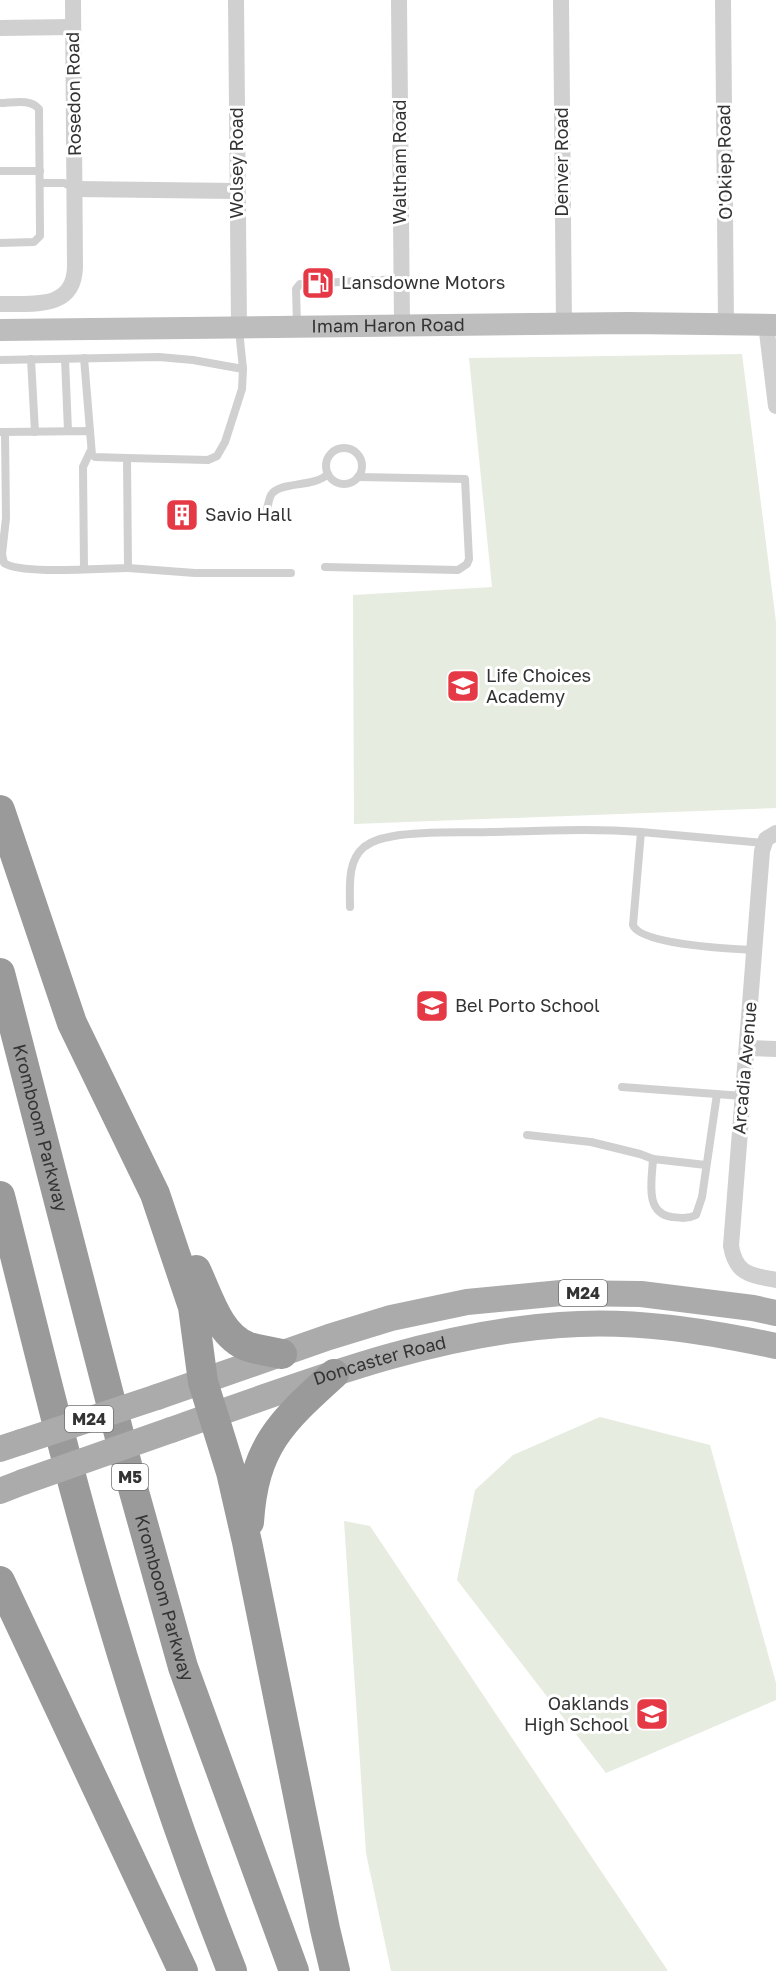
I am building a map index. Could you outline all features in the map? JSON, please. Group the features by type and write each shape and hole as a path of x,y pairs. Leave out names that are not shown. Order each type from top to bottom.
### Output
{"highway":[{"path":"0,810 72,1023 155,1194 226,1331 248,1347 282,1354"},
{"name":"Kromboom Parkway","path":"0,973 133,1488 183,1667 294,1971"},
{"path":"155,1194 193,1307 202,1382 231,1472 247,1542 335,1971"},
{"path":"0,1196 73,1482 109,1612 179,1825 232,1971"},
{"path":"247,1542 258,1465 269,1443 286,1420 334,1374"},
{"path":"0,1581 183,1971"}],"main road":[{"name":"Doncaster Road","path":"11,1445 391,1318 467,1302 561,1293 641,1294 776,1313"},
{"name":"Doncaster Road","path":"11,1486 334,1374 405,1352 474,1335 560,1324 665,1326 776,1346"}],"street":[{"name":"Rosedon Road","path":"0,304 52,302 63,296 71,286 75,274 73,0"},
{"name":"Wolsey Road","path":"236,0 239,326"},
{"name":"Waltham Road","path":"399,0 402,325"},
{"name":"Denver Road","path":"561,0 564,324"},
{"name":"O'Okiep Road","path":"723,0 726,323"},
{"path":"0,28 73,27"},
{"path":"75,189 237,191"},
{"name":"Imam Haron Road","path":"0,330 207,326 726,323 771,325"},
{"path":"771,325 776,406"},
{"name":"Arcadia Avenue","path":"770,838 754,950 731,1246 736,1263 745,1273 776,1280"},
{"path":"747,1048 776,1049"}],"lane":[{"path":"0,103 30,102 39,108 40,171 40,236 31,242 0,243"},
{"path":"0,171 40,171"},
{"path":"40,183 64,183 75,189"},
{"path":"297,326 296,289 300,284 401,279"},
{"path":"90,452 95,457 127,458 208,460 218,456 225,442 242,389 243,369 239,326"},
{"path":"0,360 159,357 193,360 243,369"},
{"path":"84,358 90,431 90,452 83,467 84,570"},
{"path":"31,359 34,432"},
{"path":"65,359 68,431"},
{"path":"90,431 2,432 6,518 2,554 4,563 16,567 84,570 128,568 195,573 291,573"},
{"path":"343,448 356,452 360,457 362,471 353,482 346,483 333,479 328,474 326,467 330,454 336,450 343,448"},
{"path":"127,458 128,568"},
{"path":"267,509 271,495 278,489 309,484 328,474"},
{"path":"325,567 458,570 467,564 469,559 465,480 358,477"},
{"path":"350,907 350,877 354,860 359,852 364,846 380,839 397,836 613,830 770,838"},
{"path":"641,832 634,929 656,939 754,950"},
{"path":"622,1087 743,1096"},
{"path":"653,1159 652,1196 657,1210 668,1216 684,1218 696,1215 702,1197 717,1094"},
{"path":"527,1135 591,1142 653,1159 706,1165"}],"shaded area":[{"path":"742,354 776,622 776,808 354,824 353,595 492,587 469,358"},
{"path":"600,1417 710,1445 776,1683 776,1700 606,1773 457,1580 475,1490 513,1455"},
{"path":"344,1521 370,1526 668,1971 391,1971 366,1853"}],"place":[{"name":"Lansdowne Motors","path":"318,283"},
{"name":"Savio Hall","path":"182,515"},
{"name":"Life Choices Academy","path":"463,686"},
{"name":"Bel Porto School","path":"432,1006"},
{"name":"Oaklands High School","path":"652,1714"}]}
